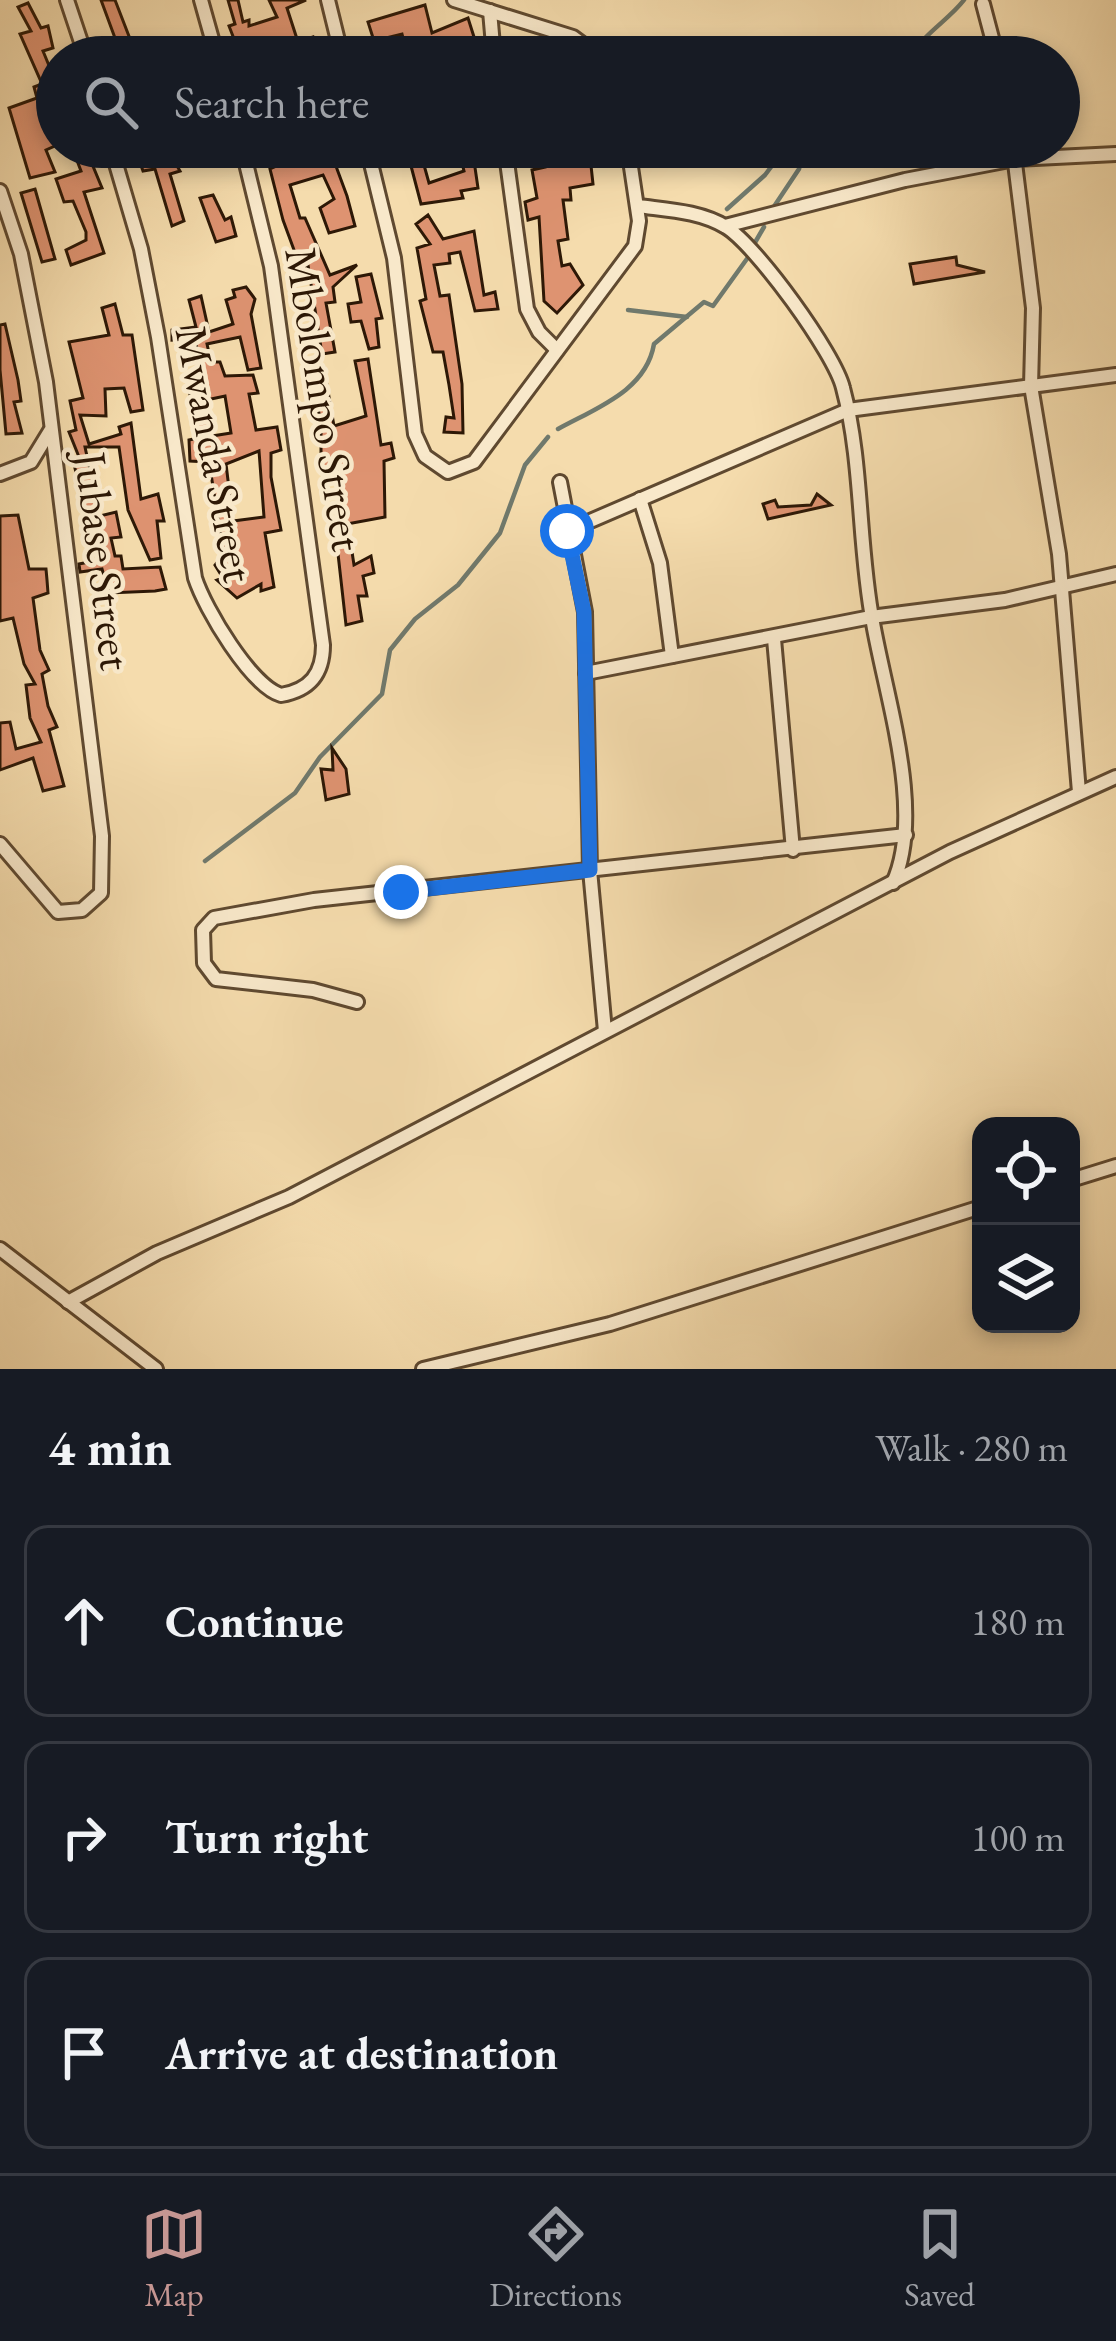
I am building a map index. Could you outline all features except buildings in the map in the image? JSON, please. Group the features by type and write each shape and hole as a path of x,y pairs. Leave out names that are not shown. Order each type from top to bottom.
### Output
{"street":[{"path":"68,0 79,36"},
{"path":"201,0 212,36"},
{"path":"328,0 337,36"},
{"path":"454,0 570,36"},
{"path":"983,4 991,36"},
{"path":"490,11 492,36"},
{"path":"1080,154 1116,154"},
{"name":"Mwanda Street","path":"117,168 141,249 201,596 272,693 303,688 323,664"},
{"name":"Mbolompo Street","path":"247,168 274,289 313,555 323,664"},
{"path":"372,168 394,258 415,434 433,465 455,472 474,462 625,266 638,234 632,168"},
{"path":"508,168 527,309 539,332 557,350"},
{"path":"725,226 953,168"},
{"path":"1016,168 1034,308 1031,386 1062,587 1078,792"},
{"name":"Jubase Street","path":"0,191 21,254 51,429 105,882 95,901 82,910 58,912 0,844"},
{"path":"638,206 697,215 725,226 759,257 829,358 848,410 871,617 906,836 892,884"},
{"path":"567,531 848,410 1116,375"},
{"path":"0,474 31,462 51,429"},
{"path":"560,482 582,584 590,870 605,1031"},
{"path":"640,499 661,563 672,656"},
{"path":"586,674 1116,574"},
{"path":"774,639 793,850"},
{"path":"68,1302 232,1218 289,1197 892,884 1116,777"},
{"path":"357,1003 313,990 216,979 204,963 203,930 214,918 273,906 906,836"},
{"path":"1080,1177 1116,1166"},
{"path":"422,1369 610,1324 972,1210"},
{"path":"0,1249 156,1369"},
{"path":"124,1369 135,1354"}],"waterway":[{"path":"927,36 964,0"},
{"path":"727,209 770,168"},
{"path":"773,208 799,168"},
{"path":"753,246 764,227"},
{"path":"558,429 630,386 654,344 704,302 713,306 749,256"},
{"path":"628,310 687,317"},
{"path":"205,861 295,793 320,757 382,694 390,650 415,619 458,585 500,533 525,465 548,437"}],"route":[{"path":"401,892 590,870 584,612 582,584 567,531"}]}
